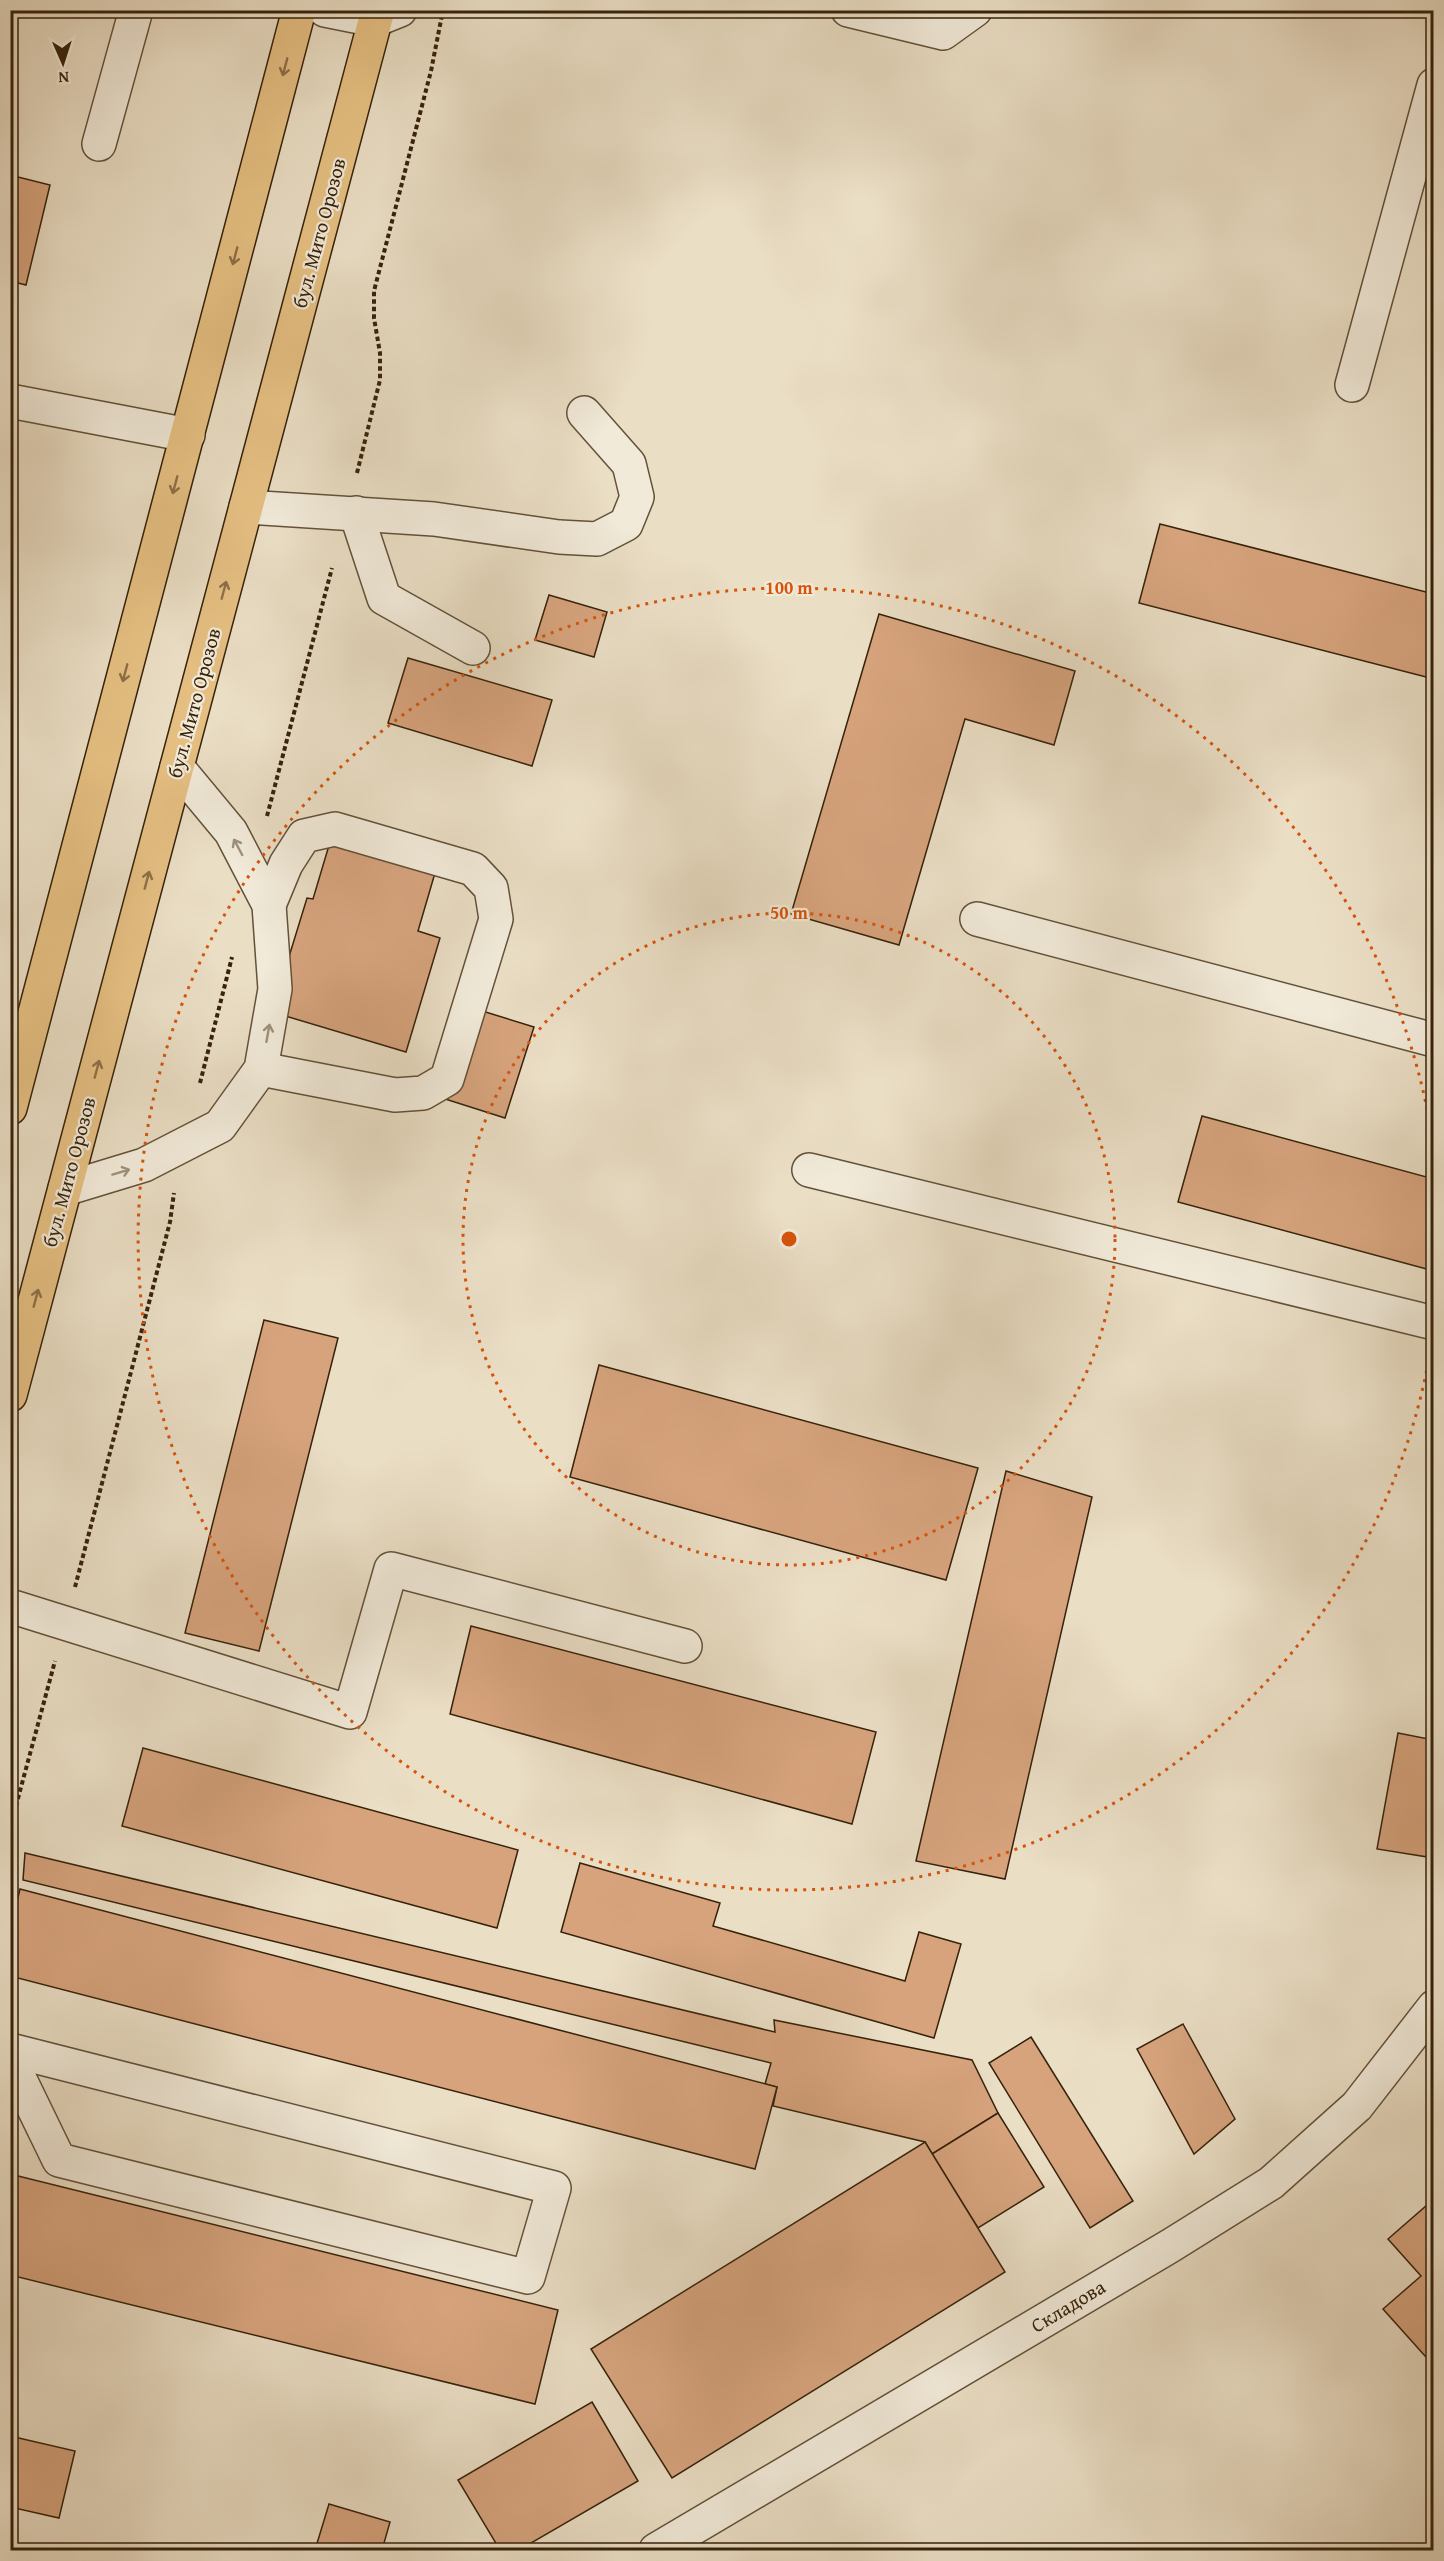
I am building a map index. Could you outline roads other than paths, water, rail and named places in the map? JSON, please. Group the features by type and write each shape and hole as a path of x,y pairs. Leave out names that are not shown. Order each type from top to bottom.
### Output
{"main road":[{"path":"10,1108 299,10"},
{"name":"бул. Мито Орозов","path":"10,1395 246,507 384,14"}],"street":[{"path":"99,144 136,10"},
{"path":"325,10 384,14"},
{"path":"848,10 943,33 975,10"},
{"path":"1352,385 1434,85"},
{"path":"10,401 188,435"},
{"path":"246,507 434,519 559,537 597,539 626,525 637,497 629,464 584,413"},
{"path":"356,513 384,598 473,648"},
{"path":"65,1189 144,1165 220,1126 261,1069 276,989 269,905 231,832 177,767"},
{"path":"261,1069 395,1095 423,1093 447,1078 496,919 491,888 473,869 335,830 304,836 286,864 269,905"},
{"path":"977,919 1434,1040"},
{"path":"809,1170 1434,1323"},
{"path":"10,1606 350,1712 391,1569 685,1646"},
{"name":"Складова","path":"656,2550 1149,2258 1271,2183 1357,2106 1434,2007"},
{"path":"10,2050 554,2188 528,2277 59,2160 10,2059"}]}
